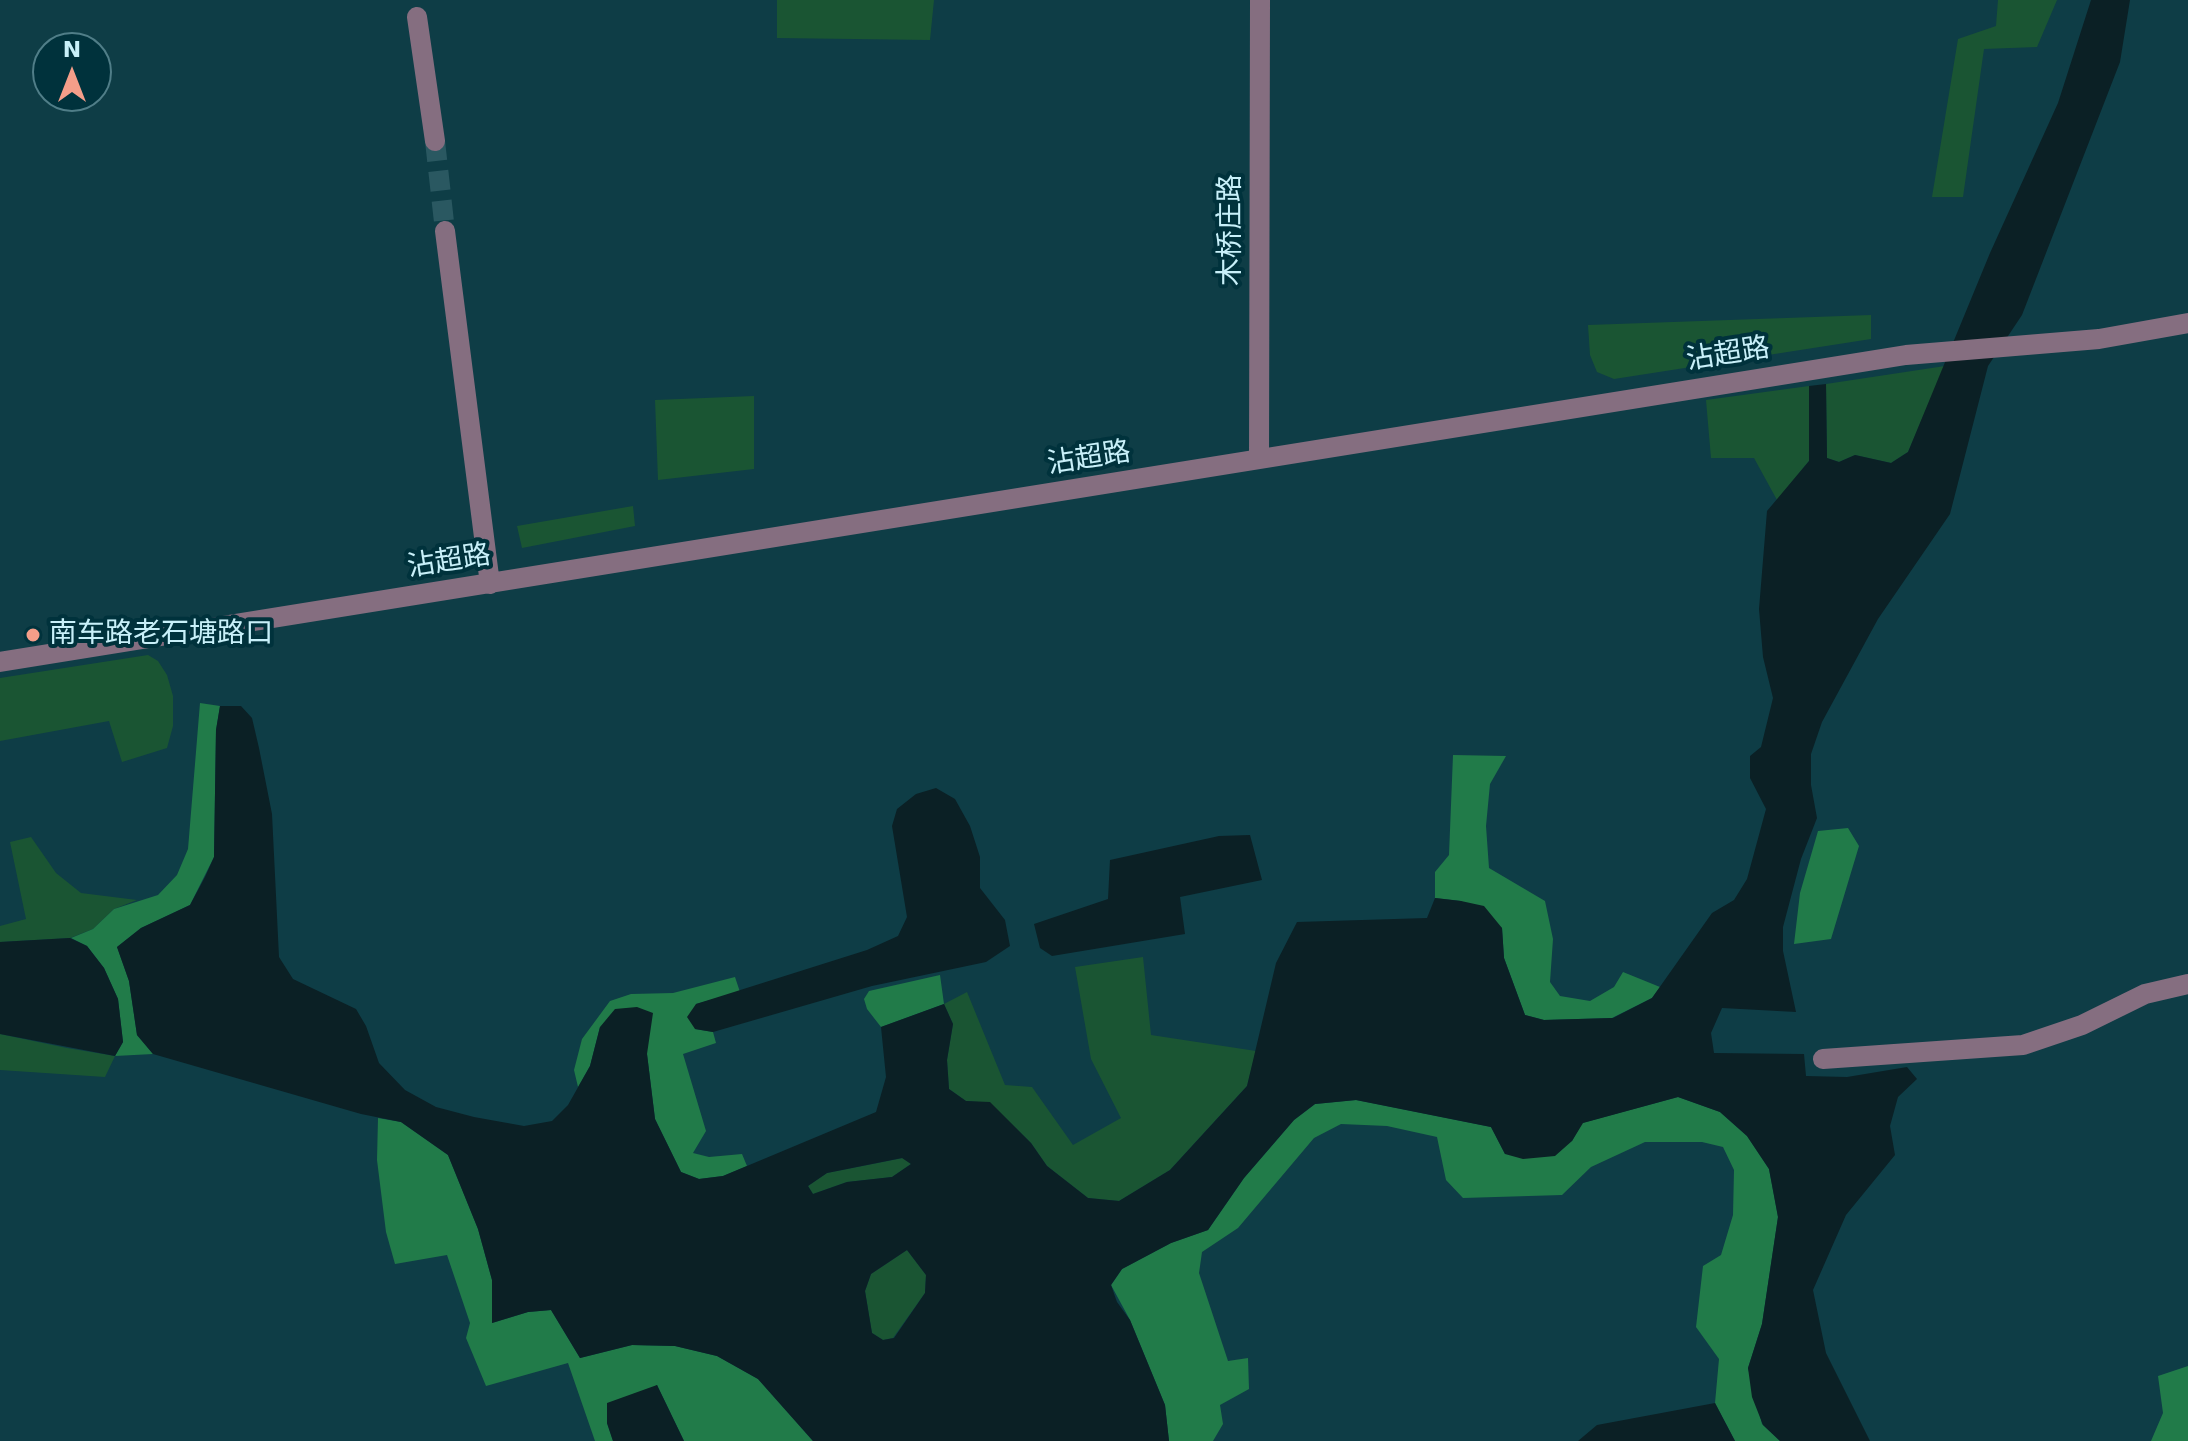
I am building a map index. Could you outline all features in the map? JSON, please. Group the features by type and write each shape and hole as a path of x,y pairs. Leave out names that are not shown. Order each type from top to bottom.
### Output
{"street":[{"name":"木桥庄路","path":"1259,459 1260,0"},
{"path":"417,17 435,141"},
{"path":"445,231 490,584"},
{"name":"沾超路","path":"0,662 1906,355 2099,339 2188,323"},
{"path":"1823,1059 2023,1045 2082,1025 2145,994 2188,984"}],"green space":[{"path":"777,0 934,0 930,40 777,38"},
{"path":"1998,0 2057,0 2037,47 1984,49 1963,197 1932,197 1958,39 1996,26"},
{"path":"1871,315 1871,339 1614,379 1597,372 1590,355 1588,325"},
{"path":"1945,366 1908,452 1891,463 1855,455 1839,462 1827,458 1826,384"},
{"path":"1809,386 1809,461 1777,500 1754,458 1711,458 1706,400"},
{"path":"754,396 754,469 658,480 655,400"},
{"path":"633,506 635,526 522,548 517,526"},
{"path":"148,655 158,661 167,675 173,696 173,726 167,748 122,762 109,721 0,741 0,678"},
{"path":"200,703 220,706 216,730 214,857 190,905 141,928 117,947 129,981 137,1035 153,1054 115,1056 123,1042 118,999 104,968 87,946 71,938 93,929 114,909 158,895 177,875 188,849"},
{"path":"1453,755 1506,756 1490,784 1486,826 1489,868 1545,901 1553,939 1550,982 1560,996 1590,1001 1614,987 1623,972 1660,987 1652,998 1612,1018 1544,1020 1525,1015 1504,958 1502,928 1461,901 1435,898 1435,872 1449,855"},
{"path":"1848,828 1859,846 1831,939 1794,944 1800,893 1818,831"},
{"path":"31,837 56,873 81,893 137,900 114,909 93,929 70,938 0,942 0,926 26,919 10,842"},
{"path":"1143,957 1151,1035 1256,1051 1247,1086 1170,1170 1119,1201 1088,1198 1047,1166 1031,1143 990,1103 966,1101 949,1089 947,1060 953,1024 944,1004 967,992 1005,1085 1032,1087 1073,1145 1121,1118 1091,1059 1075,967"},
{"path":"940,975 944,1004 881,1027 867,1009 864,999 869,991"},
{"path":"735,977 740,992 696,1004 695,1029 713,1032 716,1043 683,1054 706,1131 693,1153 709,1157 742,1154 747,1166 723,1176 699,1179 681,1172 655,1119 647,1054 600,1027 590,1066 578,1087 574,1070 582,1039 610,1001 631,994 673,993"},
{"path":"0,1034 115,1056 105,1077 0,1070"},
{"path":"1678,1097 1720,1112 1747,1136 1769,1169 1778,1217 1762,1324 1748,1368 1762,1424 1780,1441 1735,1441 1715,1403 1719,1359 1696,1327 1703,1266 1721,1255 1733,1215 1734,1170 1723,1147 1702,1142 1645,1142 1591,1167 1562,1195 1463,1198 1446,1180 1437,1137 1387,1126 1341,1124 1314,1138 1238,1228 1202,1252 1199,1273 1228,1361 1248,1358 1249,1389 1220,1405 1223,1424 1213,1441 1169,1441 1165,1405 1130,1320 1111,1285 1122,1269 1171,1243 1208,1230 1244,1178 1294,1120 1315,1104 1356,1100 1491,1127 1505,1154 1572,1141 1582,1123"},
{"path":"378,1118 401,1122 448,1155 478,1229 492,1280 492,1323 528,1312 551,1310 580,1358 632,1345 675,1346 717,1356 758,1379 813,1441 684,1441 657,1385 607,1423 613,1441 595,1441 568,1363 486,1386 466,1338 470,1323 447,1255 395,1264 386,1232 377,1160"},
{"path":"903,1158 911,1164 892,1177 847,1182 813,1194 808,1186 827,1173"},
{"path":"907,1250 926,1275 925,1293 893,1338 883,1340 872,1333 865,1291 871,1274"},
{"path":"2188,1366 2188,1441 2151,1441 2163,1413 2158,1376"}],"water":[{"path":"2091,0 2130,0 2120,62 2022,315 1988,366 1950,514 1878,619 1822,722 1811,754 1811,785 1817,818 1801,859 1783,927 1783,951 1796,1012 1722,1008 1711,1033 1714,1053 1804,1054 1806,1076 1847,1077 1907,1067 1917,1079 1898,1097 1890,1126 1895,1155 1846,1215 1813,1290 1826,1353 1870,1441 1780,1441 1763,1425 1752,1397 1748,1368 1762,1324 1778,1217 1769,1169 1747,1136 1720,1112 1678,1097 1583,1123 1572,1141 1555,1156 1523,1159 1505,1154 1491,1127 1356,1100 1315,1104 1294,1120 1244,1178 1208,1230 1171,1243 1122,1269 1111,1285 1117,1302 1130,1320 1165,1405 1169,1441 813,1441 758,1379 717,1356 675,1346 632,1345 580,1358 551,1310 528,1312 492,1323 492,1280 478,1229 448,1155 401,1122 361,1114 153,1054 137,1035 129,981 117,947 141,928 190,905 214,857 216,730 220,706 241,706 252,718 272,814 279,957 293,979 356,1009 366,1026 379,1063 405,1090 436,1107 474,1117 524,1126 552,1121 568,1105 590,1066 600,1027 615,1009 637,1007 653,1013 647,1054 655,1119 681,1172 699,1179 723,1176 876,1112 886,1077 881,1027 944,1004 953,1024 947,1060 949,1089 966,1101 990,1102 1031,1143 1047,1166 1088,1198 1119,1201 1170,1170 1247,1086 1276,963 1297,922 1427,918 1435,898 1484,906 1502,928 1504,958 1525,1015 1544,1020 1613,1018 1652,998 1712,913 1734,900 1747,879 1766,809 1750,778 1750,756 1761,747 1773,698 1763,657 1759,609 1767,511 1809,461 1809,386 1826,384 1827,458 1839,462 1855,455 1891,463 1908,452 1990,253 2058,103","holes":["902,1158 911,1164 892,1177 847,1182 813,1194 808,1186 827,1173","907,1250 926,1275 925,1293 894,1338 883,1340 872,1333 865,1291 871,1274"]},
{"path":"936,788 955,799 970,826 980,857 980,888 1005,920 1010,946 986,962 872,986 713,1032 695,1029 687,1017 696,1004 867,950 898,936 907,917 892,826 897,809 916,794"},
{"path":"1250,835 1262,880 1180,897 1185,934 1052,956 1040,948 1034,924 1108,899 1110,860 1219,836"},
{"path":"70,938 87,946 104,968 118,999 123,1042 115,1056 0,1034 0,942"},
{"path":"657,1385 684,1441 613,1441 607,1423 607,1403"},
{"path":"1715,1403 1735,1441 1578,1441 1597,1425"}],"tunnel":[{"path":"435,141 445,231"}],"place":[{"name":"南车路老石塘路口","path":"33,635"}]}
